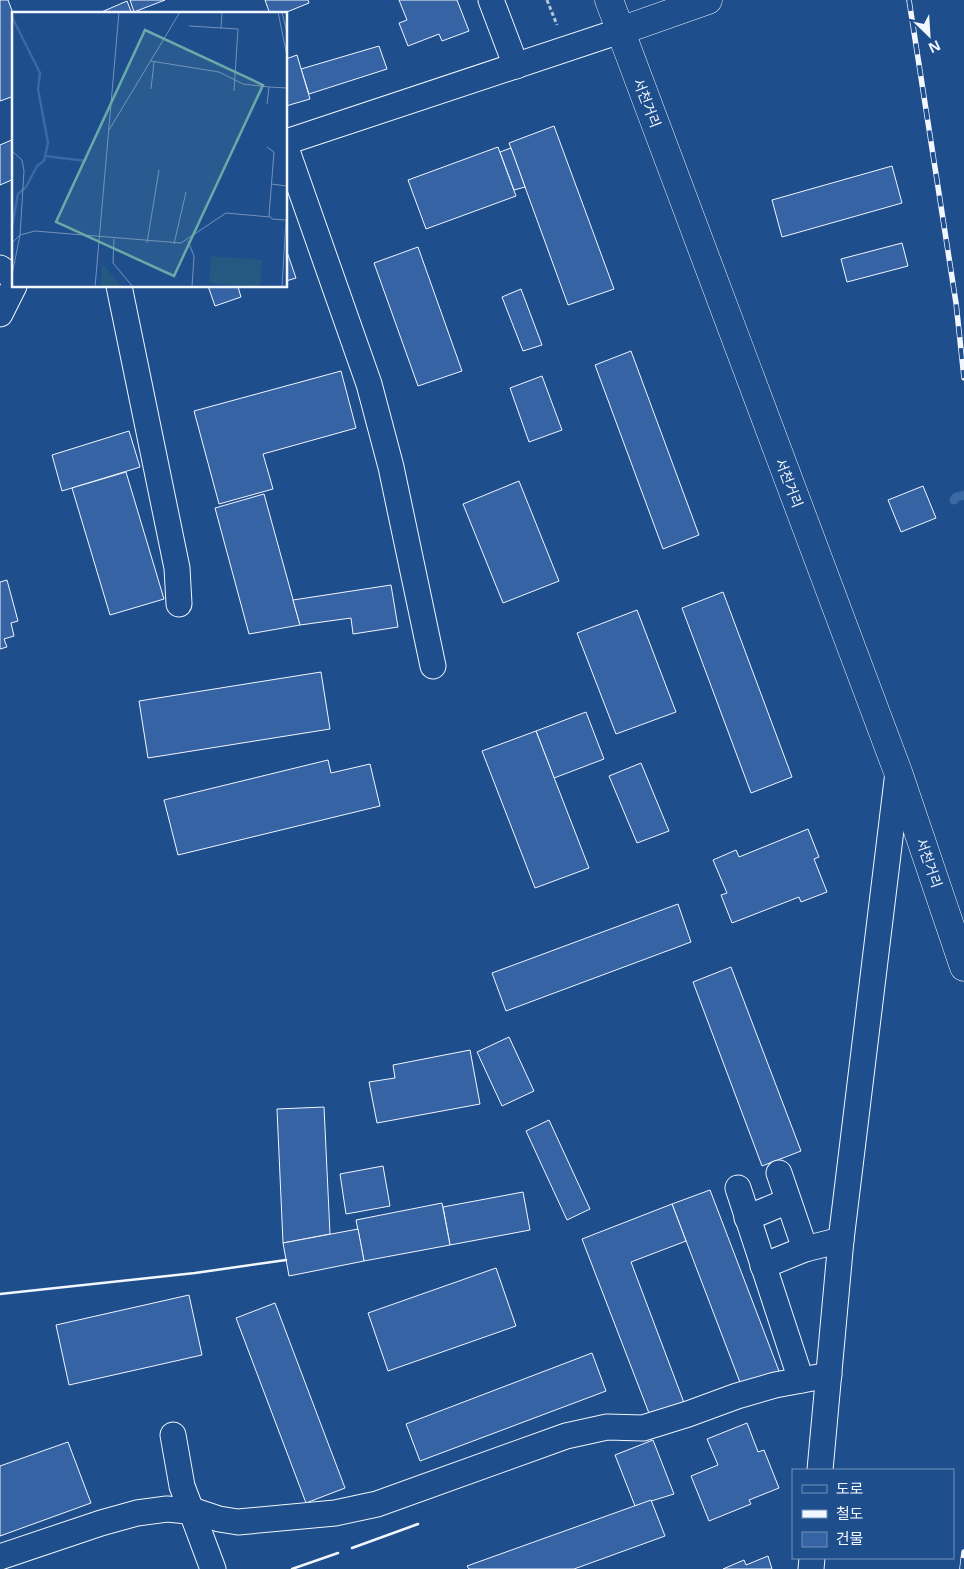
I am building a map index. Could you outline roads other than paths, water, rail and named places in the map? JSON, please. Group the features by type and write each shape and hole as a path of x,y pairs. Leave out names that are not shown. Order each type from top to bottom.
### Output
{"main road":[{"name":"서천거리","path":"609,0 898,772 964,967"},
{"path":"620,31 708,0"}],"street":[{"path":"491,0 516,66"},
{"path":"288,141 620,31"},
{"path":"288,154 369,384 391,467 433,666"},
{"path":"0,268 12,277"},
{"path":"0,314 13,288"},
{"path":"119,288 177,568 179,604"},
{"path":"820,1469 841,1240 898,772"},
{"path":"778,1172 805,1249"},
{"path":"738,1188 801,1380"},
{"path":"747,1218 788,1201"},
{"path":"763,1266 805,1249 841,1240"},
{"path":"0,1557 137,1513 167,1509 191,1511 238,1522 335,1513 377,1504 566,1436 607,1427 643,1428 775,1384 829,1375"},
{"path":"173,1435 182,1486 214,1569"}],"waterway":[{"path":"954,500 956,497 964,495"}],"railway":[{"path":"909,0 956,303 964,378"},
{"path":"962,1569 964,1552"}]}
